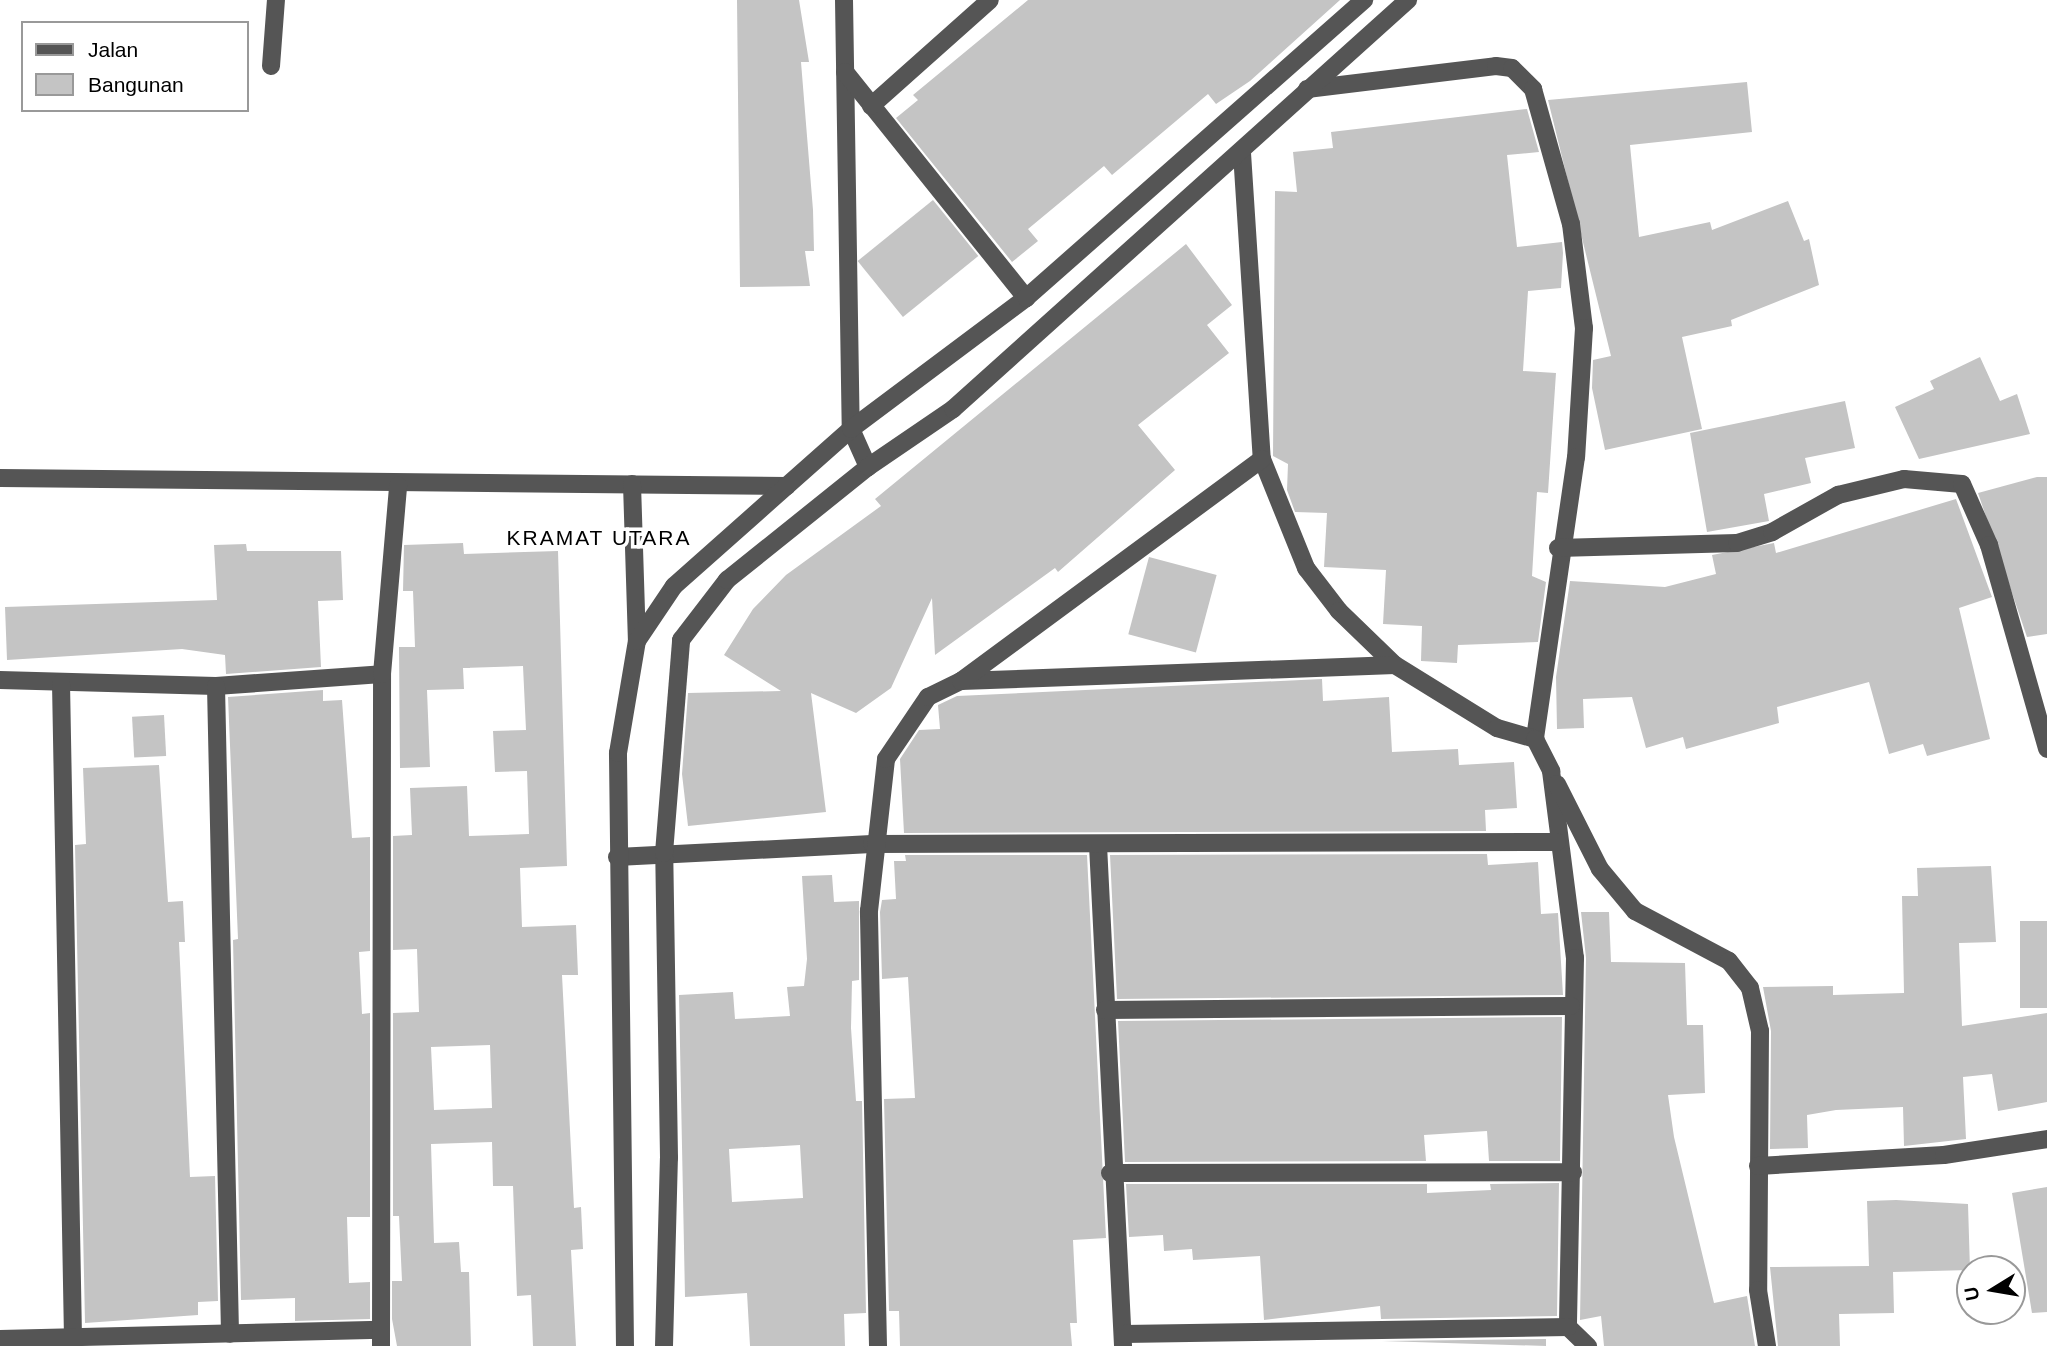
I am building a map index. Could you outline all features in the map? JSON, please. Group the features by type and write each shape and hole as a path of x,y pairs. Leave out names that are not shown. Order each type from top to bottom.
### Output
{"street":[{"path":"271,66 276,0"},
{"path":"844,0 851,429 868,467"},
{"path":"871,106 990,0"},
{"path":"637,641 674,586 851,429 1026,298 1364,0"},
{"path":"664,1346 669,1158 664,853 681,640 727,580 868,467 953,409 1242,153 1306,89 1408,0"},
{"path":"1306,89 1496,66 1512,68 1533,89 1571,224 1584,328 1576,457 1558,548 1535,739 1594,857 1635,911 1729,961 1750,988 1760,1031 1758,1290 1767,1346"},
{"path":"845,72 1026,298"},
{"path":"1242,153 1262,459 1306,568 1339,611 1395,665 1497,728 1535,739"},
{"path":"878,1346 872,844 886,759 910,715 961,681 1262,459"},
{"path":"0,478 398,486 787,486"},
{"path":"1558,548 1737,543 1838,495 1904,479 1962,484 1989,545 2047,749"},
{"path":"625,1346 617,858 618,753 637,641 632,484"},
{"path":"0,1339 230,1334 381,1338 382,674 398,486"},
{"path":"961,681 1395,665"},
{"path":"0,680 216,686 382,674"},
{"path":"61,683 73,1337"},
{"path":"216,686 230,1334"},
{"path":"1552,771 1557,842 1575,958 1571,1006 1573,1172 1568,1327"},
{"path":"617,858 664,853 872,844 1557,842"},
{"path":"1098,845 1110,1173 1123,1340 1568,1327 1588,1346"},
{"path":"1105,1010 1571,1006"},
{"path":"1758,1166 1944,1155 2047,1139"},
{"path":"1110,1173 1573,1172"}],"building":[{"path":"737,0 799,0 809,62 801,62 813,210 814,251 805,251 810,286 740,287"},
{"path":"1028,0 1340,0 1250,81 1216,104 1208,94 1112,175 1104,166 1028,229 1038,241 1012,262 896,118 918,100 913,95"},
{"path":"1747,82 1752,132 1630,145 1639,237 1710,222 1712,230 1788,201 1804,241 1809,239 1819,285 1731,320 1732,326 1682,337 1702,429 1605,450 1592,388 1593,360 1611,356 1548,100"},
{"path":"1527,109 1539,152 1507,155 1517,247 1562,242 1563,253 1561,288 1528,291 1523,371 1556,373 1548,493 1537,492 1532,576 1546,582 1538,642 1458,645 1457,663 1421,661 1422,626 1383,624 1386,570 1324,567 1327,513 1295,512 1287,490 1288,464 1273,456 1275,191 1297,192 1293,152 1333,148 1331,132"},
{"path":"933,200 978,256 903,317 858,261"},
{"path":"1186,244 1232,305 1207,325 1229,353 1138,425 1175,470 1058,572 1055,568 935,655 932,598 891,688 856,713 811,693 826,812 688,826 682,774 688,693 781,691 724,655 753,609 786,575 881,506 875,499"},
{"path":"1980,357 2000,401 2017,394 2030,434 1919,459 1895,407 1934,389 1930,381"},
{"path":"1845,401 1855,448 1805,458 1811,483 1764,494 1769,521 1707,532 1690,433"},
{"path":"2037,477 2047,477 2047,634 2027,637 1978,493"},
{"path":"1956,499 1992,597 1959,608 1990,739 1927,756 1923,744 1889,754 1869,682 1777,707 1779,723 1686,749 1683,737 1646,748 1632,697 1583,699 1584,728 1557,729 1556,677 1570,581 1665,587 1716,574 1712,555 1774,543 1776,553"},
{"path":"463,543 464,554 558,551 567,866 520,868 522,927 576,925 578,975 562,975 574,1208 581,1207 583,1249 571,1250 576,1346 533,1346 531,1295 517,1296 513,1186 493,1186 492,1142 431,1144 434,1243 459,1242 461,1272 469,1272 471,1346 397,1346 392,1319 392,1281 402,1281 399,1216 393,1216 393,1013 419,1012 417,949 393,950 393,836 412,835 410,788 467,786 469,836 529,834 527,771 495,772 493,731 526,730 523,666 463,668 464,689 427,690 430,767 400,768 399,647 415,647 413,591 403,591 404,545","holes":["490,1045 492,1108 434,1110 431,1047"]},
{"path":"246,544 247,551 341,551 343,600 318,601 321,667 226,674 225,655 182,649 7,660 5,607 217,600 214,545"},
{"path":"1149,557 1217,575 1196,652 1128,634"},
{"path":"1322,679 1323,701 1389,697 1392,752 1458,749 1459,765 1514,762 1517,808 1485,810 1486,831 904,833 900,759 919,730 940,729 938,705 957,696"},
{"path":"323,690 323,701 342,700 352,838 370,837 370,951 359,952 362,1014 370,1013 370,1217 347,1217 349,1283 370,1282 370,1319 295,1321 295,1298 241,1300 233,940 238,939 228,697"},
{"path":"164,715 166,756 134,758 132,717"},
{"path":"159,765 168,902 183,901 185,942 179,942 190,1177 215,1176 218,1301 198,1302 198,1315 85,1323 75,845 86,844 83,768"},
{"path":"1487,854 1488,865 1538,862 1541,914 1558,913 1563,995 1117,999 1110,855"},
{"path":"905,855 1087,855 1106,1238 1073,1240 1077,1323 1070,1323 1072,1346 900,1346 899,1311 889,1311 884,1099 915,1098 908,977 882,979 880,912 882,900 896,899 894,861 906,861"},
{"path":"1991,866 1996,942 1959,943 1962,1026 2047,1013 2047,1102 1998,1111 1992,1074 1963,1077 1966,1139 1904,1146 1903,1107 1836,1110 1807,1115 1808,1148 1770,1149 1771,1031 1763,987 1833,986 1833,995 1904,993 1902,896 1918,896 1917,868"},
{"path":"832,875 834,902 859,901 859,980 852,981 851,1028 856,1101 862,1101 866,1313 844,1314 845,1346 750,1346 747,1293 685,1297 679,995 733,992 735,1019 790,1016 787,987 804,986 807,959 802,876","holes":["800,1145 803,1198 732,1202 729,1149"]},
{"path":"1581,912 1609,912 1611,962 1685,963 1687,1025 1703,1025 1705,1093 1668,1095 1674,1137 1714,1303 1747,1296 1755,1346 1604,1346 1601,1316 1580,1320 1586,958"},
{"path":"2020,921 2047,921 2047,1008 2020,1008"},
{"path":"1562,1017 1560,1161 1489,1161 1487,1131 1424,1135 1426,1161 1125,1162 1118,1021"},
{"path":"1559,1183 1557,1316 1381,1319 1380,1306 1264,1320 1260,1256 1193,1260 1192,1249 1164,1251 1163,1235 1129,1237 1126,1184 1427,1184 1427,1193 1491,1190 1490,1184"},
{"path":"2047,1187 2047,1312 2032,1313 2026,1277 2026,1255 2022,1255 2012,1193"},
{"path":"1867,1201 1968,1204 1970,1255 1956,1255 1956,1270 1893,1272 1894,1313 1839,1314 1840,1346 1778,1346 1770,1267 1869,1266"},
{"path":"1546,1339 1546,1346 1382,1341"}],"district":[{"name":"KRAMAT UTARA","path":"599,538"}]}
